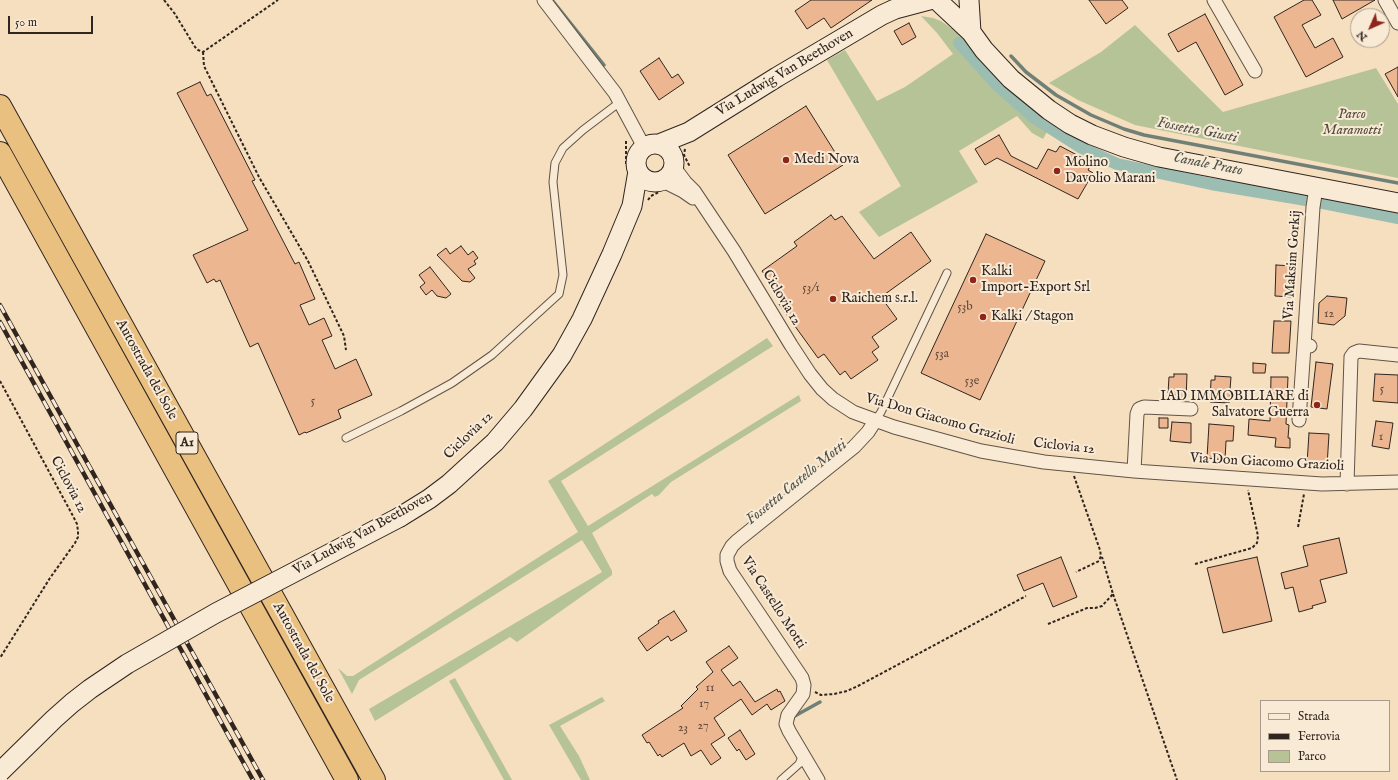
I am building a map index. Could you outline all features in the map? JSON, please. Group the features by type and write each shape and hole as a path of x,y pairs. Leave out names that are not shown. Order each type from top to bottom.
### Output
{"highway":[{"name":"Autostrada del Sole","path":"0,106 374,780"},
{"name":"Autostrada del Sole","path":"0,153 347,780"}],"street":[{"path":"544,0 615,93 646,141 668,149 680,151"},
{"name":"Via Ludwig Van Beethoven","path":"882,14 896,0"},
{"path":"969,0 971,32"},
{"path":"1214,0 1255,71"},
{"path":"1385,0 1398,23"},
{"path":"939,1 971,32 984,50 1011,79 1049,110 1070,124 1092,135 1124,148 1314,197 1398,203"},
{"name":"Via Ludwig Van Beethoven","path":"631,208 669,175 680,151 777,77 882,14 895,9 939,1"},
{"name":"Via Ludwig Van Beethoven","path":"0,772 54,718 90,689 127,664 216,613 400,517 429,499 462,473 495,442 538,390 562,355 582,319 631,208 632,169 636,164 636,158 639,152 646,141 680,151"},
{"name":"Via Don Giacomo Grazioli","path":"680,151 685,182 694,191 734,251 810,374 822,389 833,399 853,412 875,421 981,451 1015,458 1070,466 1307,483 1347,484 1398,482"},
{"path":"632,169 646,179 660,184"},
{"name":"Via Don Giacomo Grazioli","path":"660,184 683,191 701,203"},
{"name":"Via Maksim Gorkij","path":"1299,420 1307,346 1314,197"},
{"path":"1347,484 1351,357 1354,353 1359,351 1398,355"},
{"path":"1134,471 1137,414 1139,409 1144,407 1191,409"},
{"name":"Via Castello Motti","path":"804,684 800,675 730,571 727,561 727,554 737,540 854,447 868,432 875,421"},
{"path":"804,684 803,694 787,718 786,724 818,780"}],"lane":[{"path":"346,438 401,411 452,383 492,355 559,294 563,275 553,182 555,163 562,148 582,130 620,102"},
{"path":"875,421 881,412 946,273"},
{"path":"781,780 799,764 803,755"}],"path":[{"path":"164,0 175,14 195,47 203,52"},
{"path":"203,52 278,0"},
{"path":"203,52 204,66 259,177 308,261 344,336 346,350"},
{"path":"632,169 626,136 646,141"},
{"path":"680,151 684,155 692,171"},
{"path":"631,208 640,214 660,184"},
{"name":"Ciclovia 12","path":"0,381 75,520 78,531 76,543 50,578 0,658"},
{"path":"1070,466 1101,556 1112,594 1177,780"},
{"path":"1195,564 1252,548 1257,543 1257,530 1248,493 1249,479"},
{"path":"1298,527 1307,483"},
{"path":"1076,572 1099,561 1101,556"},
{"path":"1048,624 1087,608 1102,606 1112,594"},
{"path":"804,684 811,691 822,695 847,692 1026,596"}],"green space":[{"path":"921,16 941,21 958,33 1023,99 1048,130 1043,139 1032,133 1017,116 959,151 978,182 879,237 859,212 901,186 827,60 845,50 877,101 905,87 953,54 937,33"},
{"name":"Parco Maramotti","path":"1135,25 1223,112 1376,68 1398,104 1398,178 1135,125 1078,100 1049,83 1101,52"},
{"path":"767,338 773,346 561,481 588,526 799,395 801,401 671,482 659,495 655,497 652,494 592,533 612,571 612,575 517,642 510,637 375,721 369,709 602,572 582,540 359,680 352,694 338,668 347,676 353,676 578,532 548,481"},
{"path":"455,678 512,780 504,780 449,681"},
{"path":"602,697 605,701 560,726 579,756 590,780 581,780 549,725"}],"building":[{"path":"811,0 872,0 831,28 824,18 807,29 795,11"},
{"path":"1089,0 1122,0 1128,8 1106,24"},
{"path":"1304,0 1312,0 1321,15 1302,25 1315,48 1333,38 1343,57 1306,77 1274,17"},
{"path":"1333,0 1375,0 1361,8 1350,8 1350,14 1342,19"},
{"path":"1205,14 1243,85 1225,95 1196,42 1178,52 1168,34"},
{"path":"909,23 916,37 902,45 894,31"},
{"path":"659,58 672,78 678,74 684,83 659,100 640,71"},
{"path":"1398,67 1398,97 1385,74"},
{"path":"200,82 207,96 211,94 255,180 252,181 295,264 299,262 315,299 300,305 309,325 324,318 332,336 322,340 335,369 356,359 372,395 338,410 341,418 306,433 305,432 299,435 258,343 250,347 220,280 216,282 214,279 207,283 193,255 248,230 177,93"},
{"name":"Medi Nova","path":"806,106 843,165 765,214 728,155"},
{"name":"Molino Davolio Marani","path":"999,135 1011,156 1037,169 1048,149 1056,152 1060,146 1092,163 1088,170 1093,173 1078,199 997,158 985,165 975,149"},
{"name":"Raichem s.r.l.","path":"831,215 835,220 842,216 874,259 911,232 931,261 881,297 897,319 872,337 879,347 872,352 878,360 851,379 845,371 840,375 824,354 818,358 779,304 784,301 762,271 797,246 794,242"},
{"name":"Kalki / Stagon","path":"986,234 1045,261 980,400 921,373"},
{"path":"461,246 468,255 473,251 478,258 474,261 476,264 468,269 475,278 470,282 462,281 437,255 446,248 450,254"},
{"path":"1276,265 1293,266 1292,297 1275,296"},
{"path":"430,267 451,294 446,298 437,296 432,290 426,295 420,287 425,283 419,275"},
{"path":"1327,296 1347,298 1345,316 1334,325 1318,323 1319,303"},
{"path":"1274,321 1291,321 1289,353 1272,353"},
{"path":"1316,362 1333,364 1327,409 1311,407"},
{"path":"1253,363 1266,364 1265,373 1253,373"},
{"path":"1174,374 1187,374 1186,400 1175,400 1175,394 1168,393 1169,377 1174,377"},
{"path":"1375,374 1398,375 1398,403 1373,401"},
{"path":"1215,376 1231,377 1229,403 1210,402 1211,380 1215,380"},
{"path":"1271,377 1288,377 1286,424 1289,425 1288,438 1290,438 1290,448 1275,447 1276,438 1248,435 1249,419 1270,421"},
{"path":"1159,418 1168,418 1168,428 1159,428"},
{"path":"1376,421 1393,423 1389,449 1372,446"},
{"path":"1172,422 1191,423 1191,443 1170,441"},
{"path":"1209,424 1234,426 1233,441 1226,441 1225,460 1207,458"},
{"path":"1309,433 1329,434 1327,466 1307,464"},
{"path":"1339,538 1347,573 1320,580 1326,602 1299,612 1293,587 1285,589 1281,573 1308,566 1303,546"},
{"path":"1061,557 1077,597 1053,607 1043,583 1024,591 1017,575"},
{"path":"1257,557 1272,621 1223,633 1207,568"},
{"path":"674,611 687,631 671,641 668,636 647,651 638,638 659,623 658,621"},
{"path":"729,646 738,658 721,670 733,686 740,681 755,702 777,689 778,692 780,691 785,701 771,710 767,704 752,715 741,699 714,718 725,735 711,744 721,758 711,765 701,750 691,756 684,743 662,757 660,754 658,756 649,742 647,743 642,735 683,708 681,706 698,689 696,687 713,672 706,662"},
{"path":"740,730 755,754 746,760 739,749 737,751 728,738"}],"waterway":[{"path":"552,0 604,65"},
{"name":"Canale Prato","path":"959,43 996,84 1033,117 1080,147 1117,164 1211,184 1318,202 1398,218"},
{"name":"Fossetta Giusti","path":"1011,56 1026,72 1056,95 1091,115 1124,129 1144,135 1398,183"},
{"name":"Fossetta Castello Motti","path":"793,719 793,717 820,702"}],"railway":[{"path":"0,305 263,780"},
{"path":"0,322 253,780"}],"place":[{"name":"Medi Nova","path":"786,160"},
{"name":"Molino Davolio Marani","path":"1057,171"},
{"name":"Kalki Import-Export Srl","path":"973,280"},
{"name":"Raichem s.r.l.","path":"833,299"},
{"name":"Kalki / Stagon","path":"983,317"},
{"name":"IAD IMMOBILIARE di Salvatore Guerra","path":"1317,405"}]}
